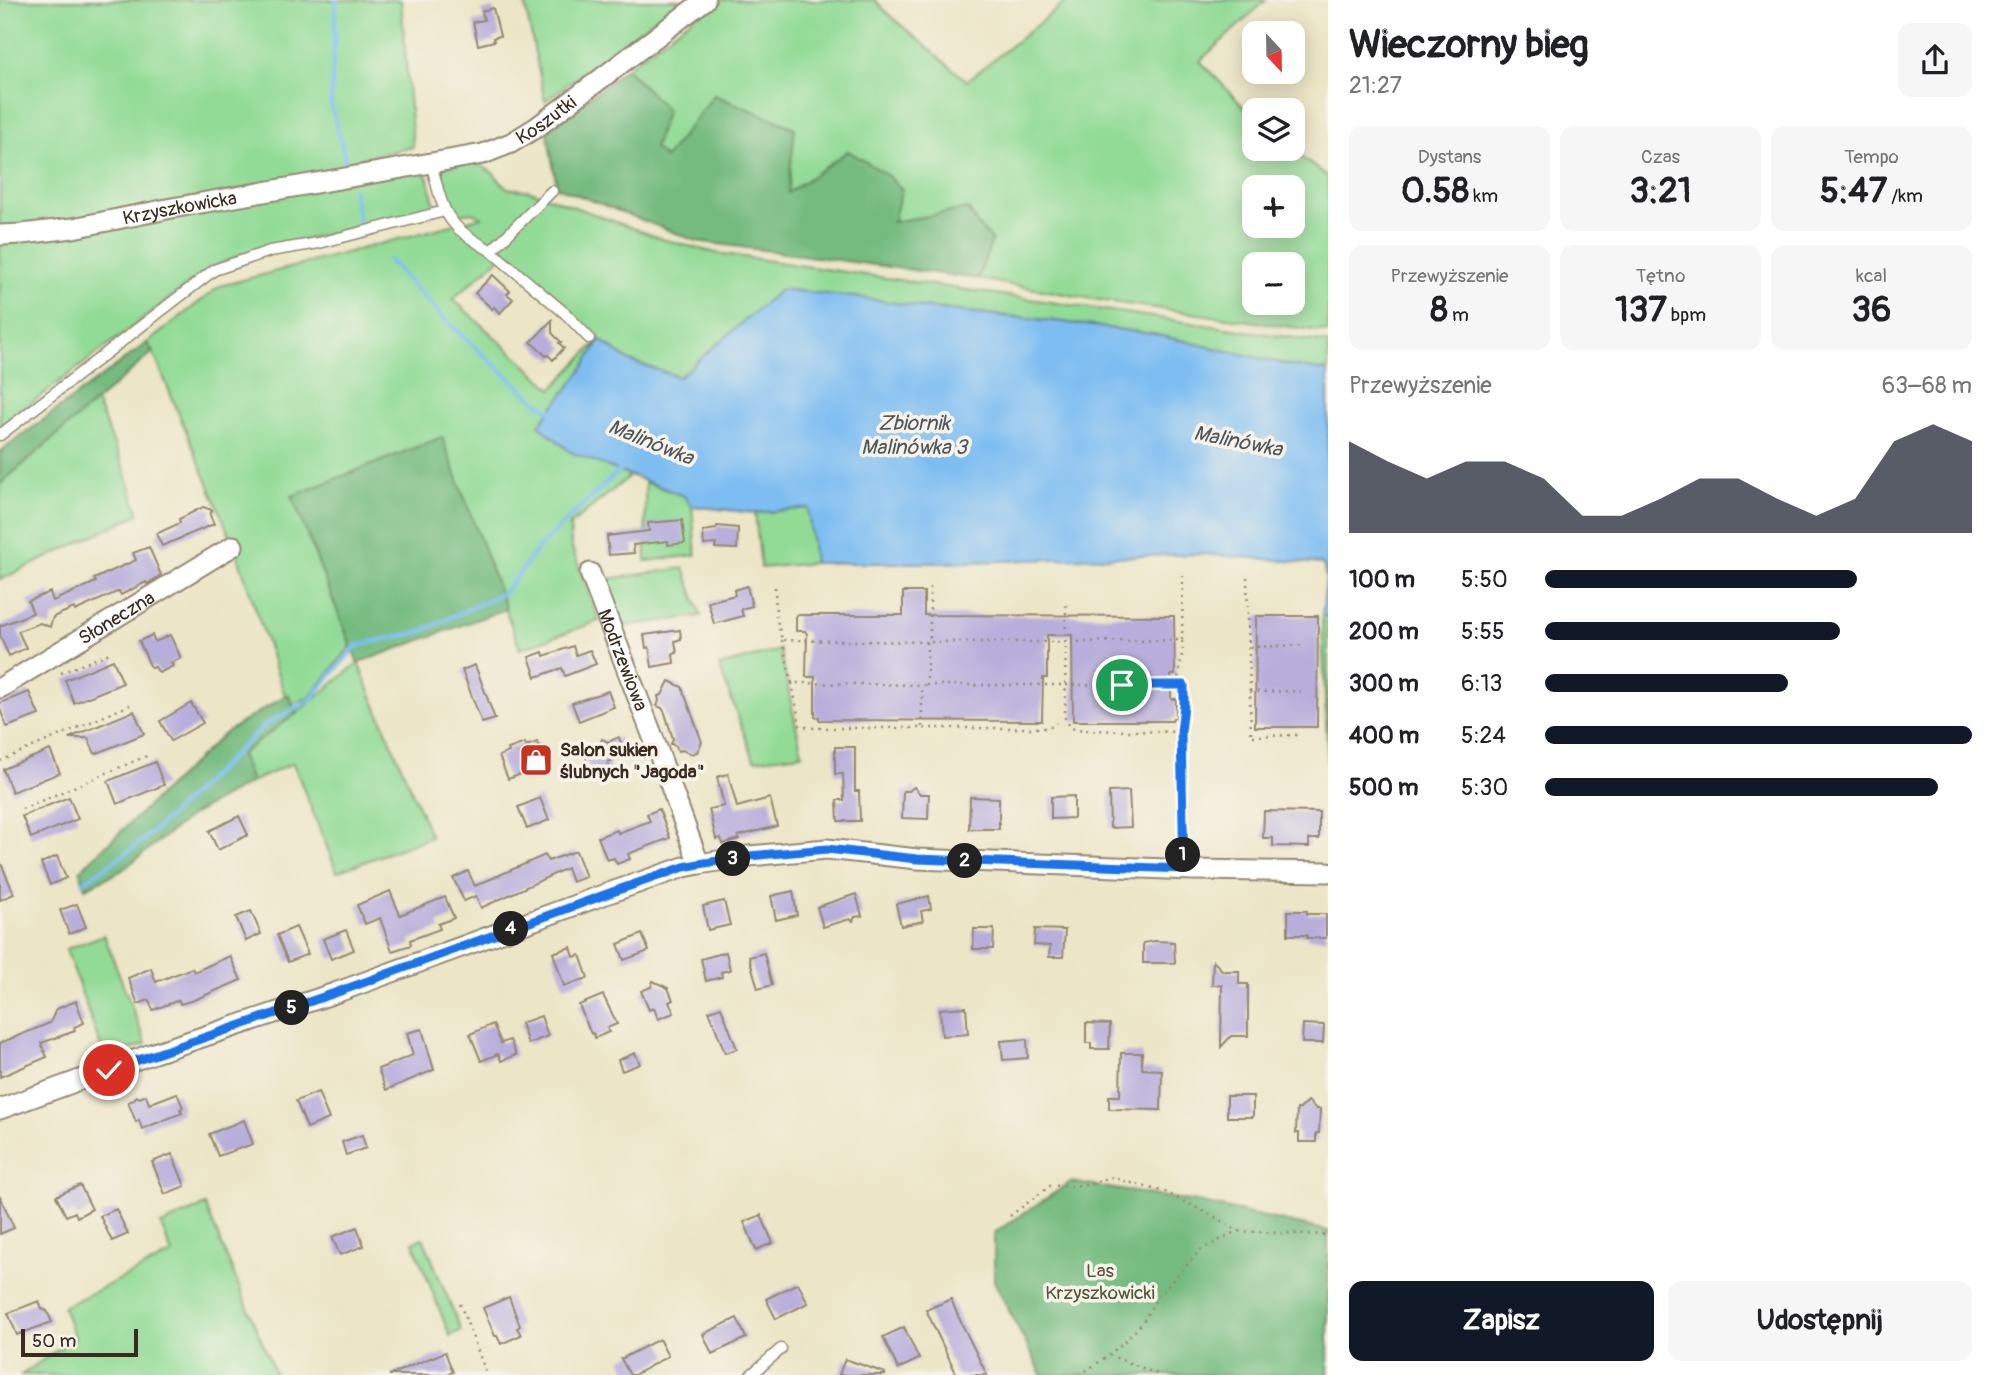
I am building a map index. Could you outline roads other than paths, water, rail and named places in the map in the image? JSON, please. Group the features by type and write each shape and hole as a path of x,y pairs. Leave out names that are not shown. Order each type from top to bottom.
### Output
{"street":[{"name":"Koszutki","path":"358,174 483,154 510,143 537,127 705,0"},
{"name":"Krzyszkowicka","path":"0,235 74,228 358,174"},
{"name":"Słoneczna","path":"0,688 233,546"},
{"name":"Modrzewiowa","path":"590,573 699,864"},
{"path":"0,1109 154,1053 335,993 618,890 699,864 749,856 827,849 917,859 1328,872"}],"lane":[{"path":"432,162 439,195 456,227 491,251 566,314 589,338"},
{"path":"491,251 552,191"},
{"path":"0,435 214,270 270,251 319,243 447,214"},
{"path":"751,1375 780,1349"}],"water":[{"name":"Zbiornik Malinówka 3","path":"781,289 1153,334 1293,366 1328,371 1328,616 1322,616 1326,578 1323,564 1202,554 940,563 814,563 808,508 755,513 692,506 684,496 570,452 539,425 582,370 600,340 630,361 679,377"}],"waterway":[{"name":"Malinówka","path":"336,0 331,105 348,169"},
{"name":"Malinówka","path":"353,189 359,222"},
{"name":"Malinówka","path":"389,260 445,320 534,400 554,413"},
{"path":"83,882 153,832 265,725 310,700 355,647 420,632 505,592 539,547 621,469"}],"place":[{"name":"Salon sukien ślubnych \"Jagoda\"","path":"536,760"}],"park label":[{"name":"Las Krzyszkowicki","path":"1100,1281"}]}
